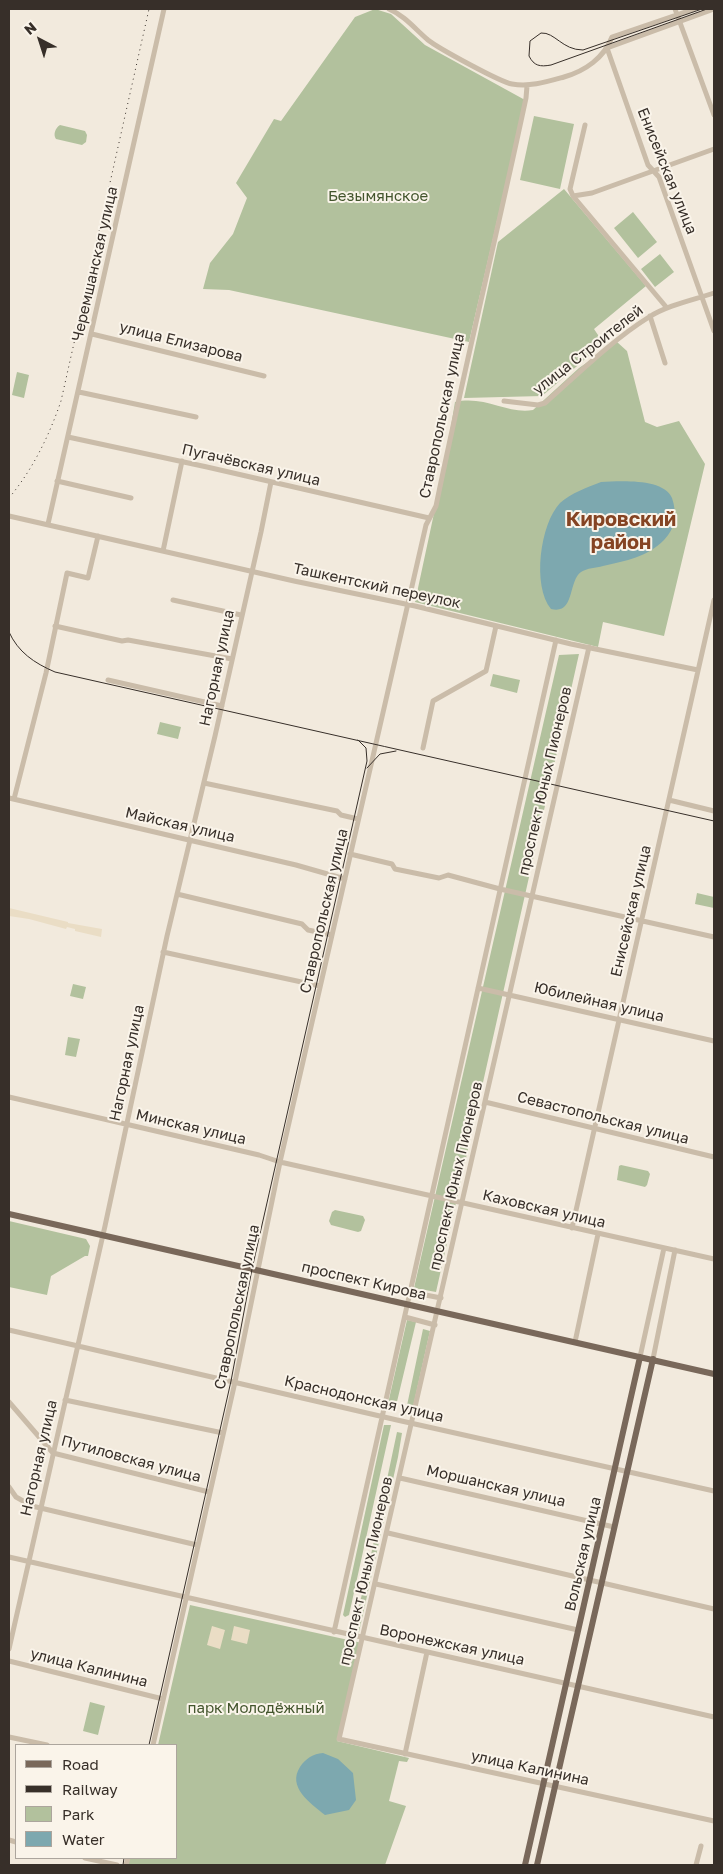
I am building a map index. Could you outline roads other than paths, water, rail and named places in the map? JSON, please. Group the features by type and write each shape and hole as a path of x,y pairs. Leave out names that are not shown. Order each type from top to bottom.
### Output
{"main road":[{"name":"проспект Кирова","path":"9,1214 714,1374"},
{"name":"Вольская улица","path":"525,1865 640,1357"},
{"name":"Вольская улица","path":"537,1865 653,1359"}],"street":[{"name":"Черемшанская улица","path":"49,525 57,482 164,9"},
{"path":"389,9 404,18 429,41 449,53 510,84 527,86 571,75 586,68 607,48 612,37 694,9"},
{"path":"675,9 714,115"},
{"path":"607,48 714,9"},
{"name":"Енисейская улица","path":"607,48 648,165 659,177 714,331"},
{"name":"Ставропольская улица","path":"153,1744 235,1382 280,1162 408,605 429,518 436,506 469,347 490,267 527,86"},
{"path":"585,125 570,189 573,196 667,308"},
{"path":"573,196 592,193 714,149"},
{"name":"улица Строителей","path":"504,401 538,406 545,403 597,357 650,316 667,308 714,293"},
{"path":"650,316 665,363"},
{"name":"улица Елизарова","path":"92,334 264,376"},
{"path":"78,392 196,418"},
{"name":"Пугачёвская улица","path":"68,437 429,518"},
{"path":"163,551 182,462"},
{"path":"57,482 131,498"},
{"name":"Нагорная улица","path":"9,1649 103,1235 163,952 252,572 270,482"},
{"name":"Ташкентский переулок","path":"9,516 556,640 698,670"},
{"path":"11,799 46,671 66,573 88,578 98,536"},
{"path":"172,600 241,615"},
{"name":"Енисейская улица","path":"572,1228 714,600"},
{"path":"55,626 122,641 128,640 232,659"},
{"path":"423,748 433,701 486,671 496,626"},
{"name":"проспект Юных Пионеров","path":"334,1632 556,640"},
{"name":"проспект Юных Пионеров","path":"340,1739 589,647"},
{"path":"108,680 222,706"},
{"path":"204,783 337,811 341,815 358,819"},
{"name":"Майская улица","path":"11,799 296,865 344,879"},
{"path":"669,800 714,811"},
{"path":"350,854 392,864 395,869 439,878 448,875 500,889 714,937"},
{"path":"177,894 302,924 308,930 332,935"},
{"path":"163,952 320,986"},
{"name":"Юбилейная улица","path":"478,988 714,1042"},
{"name":"Минская улица","path":"9,1097 126,1126 259,1155 280,1162"},
{"name":"Севастопольская улица","path":"486,1102 714,1157"},
{"name":"Каховская улица","path":"280,1162 714,1259"},
{"path":"575,1342 598,1234"},
{"name":"Вольская улица","path":"640,1357 664,1248"},
{"name":"Вольская улица","path":"653,1359 675,1250"},
{"path":"410,1292 441,1298"},
{"path":"405,1317 435,1325"},
{"name":"Краснодонская улица","path":"9,1330 714,1491"},
{"path":"65,1400 223,1433"},
{"name":"Путиловская улица","path":"9,1402 53,1454 209,1492"},
{"name":"Моршанская улица","path":"400,1478 614,1527"},
{"path":"9,1487 16,1497 32,1506 197,1545"},
{"path":"388,1532 714,1609"},
{"name":"Воронежская улица","path":"9,1557 28,1563 714,1717"},
{"path":"376,1584 578,1630"},
{"path":"405,1754 427,1652"},
{"name":"улица Калинина","path":"9,1661 163,1699"},
{"path":"9,1737 42,1744"},
{"name":"улица Калинина","path":"340,1739 714,1821"},
{"path":"696,1865 700,1846"},
{"path":"90,1859 118,1865"}],"water":[{"path":"601,482 641,482 660,487 672,498 675,509 673,525 664,540 643,555 581,572 574,582 568,602 564,607 559,610 551,609 545,599 540,571 543,540 547,525 553,513 564,499"},
{"path":"323,1753 338,1759 353,1773 356,1800 349,1810 325,1815 307,1800 298,1788 296,1781 300,1767 310,1757"}],"tram line":[{"path":"702,9 583,50 570,47 551,35 541,33 530,41 529,56 538,65 551,65 707,9"},
{"path":"9,632 22,651 40,665 55,672 714,821"},
{"path":"149,1744 231,1381 252,1269 367,761 366,748 358,740"},
{"path":"367,768 380,754 396,751"},
{"path":"123,1865 124,1859"}],"railway":[{"path":"9,498 26,476 40,452 61,401 149,9"}],"district":[{"name":"Кировский район","path":"621,532"}],"park label":[{"name":"Безымянское","path":"378,196"},
{"name":"парк Молодёжный","path":"256,1708"}]}
